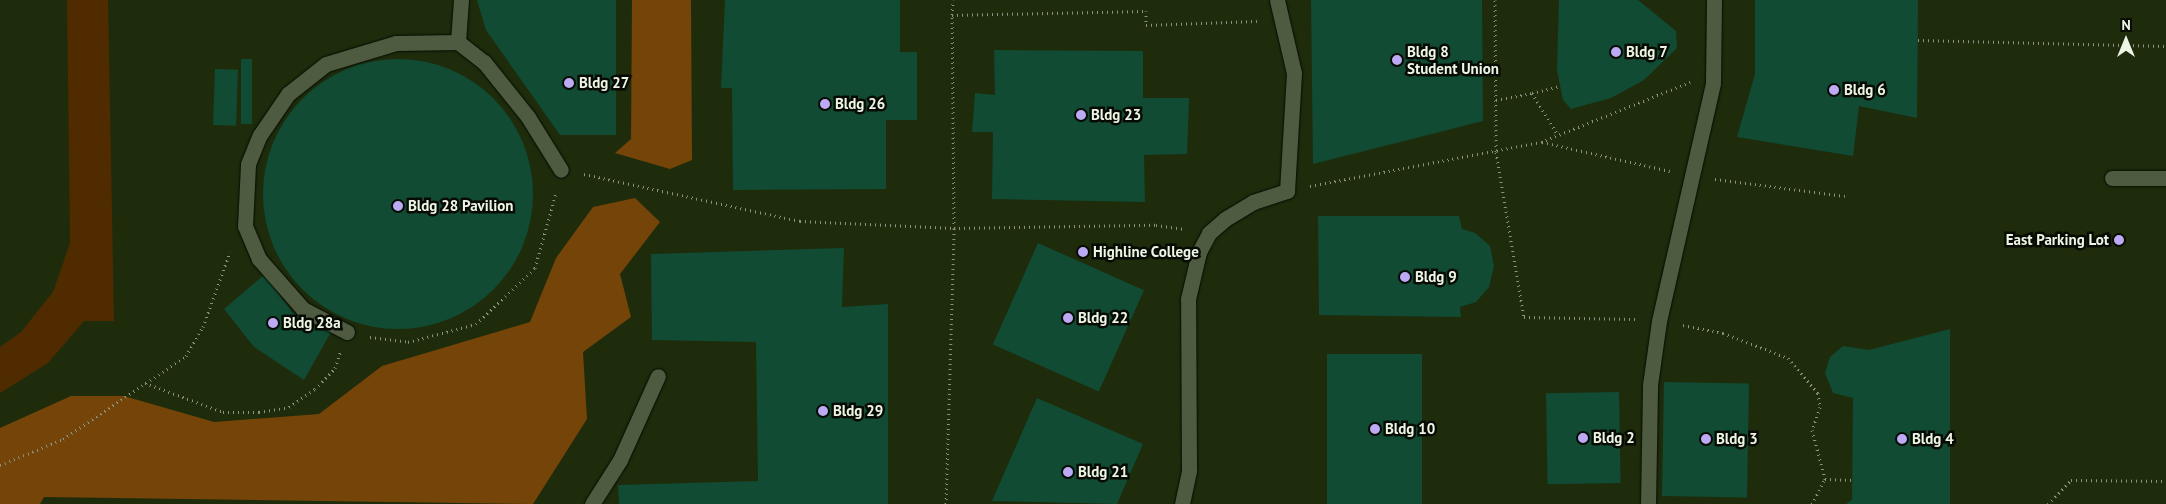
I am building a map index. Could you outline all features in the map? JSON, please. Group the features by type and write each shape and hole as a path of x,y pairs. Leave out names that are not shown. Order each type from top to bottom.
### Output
{"lane":[{"path":"458,42 461,0"},
{"path":"1182,504 1189,470 1188,299 1199,252 1209,233 1253,202 1287,191 1295,102 1282,17 1277,0"},
{"path":"1648,504 1650,385 1659,320 1713,73 1714,0"},
{"path":"347,332 303,309 277,284 259,259 245,226 248,164 260,135 288,94 326,64 396,43 458,42 484,62 528,117 562,170"},
{"path":"2112,178 2166,178"},
{"path":"592,504 620,460 658,376"}],"path":[{"path":"946,504 954,228 953,0"},
{"path":"1495,0 1496,152 1524,317 1659,320 1723,333 1788,358 1818,393 1820,407 1812,430 1824,479 1812,504"},
{"path":"952,15 1146,11 1146,24 1227,25 1282,17"},
{"path":"1918,40 2166,46"},
{"path":"1287,191 1541,142 1713,73"},
{"path":"1496,100 1560,86"},
{"path":"1532,93 1558,136"},
{"path":"1541,142 1691,176 1845,196"},
{"path":"145,383 223,412 289,407 335,368 347,332 408,342 476,324 535,268 562,170 800,221 954,228 1156,225 1209,233"},
{"path":"0,465 63,439 186,356 245,226"},
{"path":"1824,479 1853,480"},
{"path":"2048,504 2071,480 2166,481"}],"shaded area":[{"name":"Highline College","path":"0,0 2166,0 2166,504 0,504"},
{"path":"67,0 108,0 114,321 84,321 48,363 0,393 0,347 21,332 53,292 70,243"},
{"path":"632,0 691,0 692,160 670,169 615,153 631,139"},
{"path":"635,198 660,222 620,274 631,317 583,352 587,419 533,504 44,497 40,504 0,504 0,428 71,396 124,396 214,422 319,414 382,366 530,322 556,258 593,207"}],"building":[{"name":"Bldg 27","path":"477,0 616,0 616,135 560,135 486,30"},
{"name":"Bldg 26","path":"725,0 900,0 900,52 917,52 917,120 886,120 886,189 733,190 732,88 721,88"},
{"name":"Bldg 8 Student Union","path":"1311,0 1482,0 1483,121 1313,164"},
{"name":"Bldg 7","path":"1559,0 1638,0 1676,31 1677,48 1644,80 1611,98 1571,109 1563,100 1557,70"},
{"name":"Bldg 6","path":"1755,0 1918,0 1917,118 1859,106 1853,156 1737,137 1755,74"},
{"name":"Bldg 23","path":"994,50 1143,51 1143,98 1189,98 1187,154 1144,155 1145,202 992,199 993,132 972,132 975,93 995,95"},
{"path":"241,59 252,59 252,124 241,124"},
{"name":"Bldg 28 Pavilion","path":"411,59 450,69 473,81 494,98 511,119 523,142 531,168 533,194 531,220 523,246 511,269 494,290 473,307 450,319 411,329 385,329 346,319 334,313 312,299 293,280 273,246 265,220 263,181 273,142 279,130 293,108 312,89 346,69 372,61"},
{"path":"215,69 238,70 236,126 213,125"},
{"name":"Bldg 9","path":"1318,216 1459,216 1462,229 1475,233 1490,246 1494,266 1489,287 1476,302 1460,307 1461,317 1319,315"},
{"name":"Bldg 22","path":"1038,243 1144,290 1099,392 993,344"},
{"name":"Bldg 29","path":"844,248 842,307 888,304 888,504 619,504 618,485 758,481 756,342 652,340 651,254"},
{"name":"Bldg 28a","path":"264,275 293,313 331,332 304,380 254,347 224,309"},
{"name":"Bldg 4","path":"1950,329 1950,504 1846,504 1852,500 1853,398 1833,393 1825,373 1830,357 1843,346 1869,350"},
{"name":"Bldg 10","path":"1327,354 1422,354 1422,504 1327,504"},
{"name":"Bldg 3","path":"1664,382 1749,383 1747,497 1662,496"},
{"name":"Bldg 2","path":"1619,392 1621,483 1548,484 1546,393"},
{"name":"Bldg 21","path":"1037,398 1143,444 1117,504 992,501"}],"place":[{"name":"Bldg 7","path":"1616,52"},
{"name":"Bldg 8 Student Union","path":"1397,60"},
{"name":"Bldg 27","path":"569,83"},
{"name":"Bldg 6","path":"1834,90"},
{"name":"Bldg 26","path":"825,104"},
{"name":"Bldg 23","path":"1081,115"},
{"name":"Bldg 28 Pavilion","path":"398,206"},
{"name":"East Parking Lot","path":"2119,240"},
{"name":"Highline College","path":"1083,252"},
{"name":"Bldg 9","path":"1405,277"},
{"name":"Bldg 22","path":"1068,318"},
{"name":"Bldg 28a","path":"273,323"},
{"name":"Bldg 29","path":"823,411"},
{"name":"Bldg 10","path":"1375,429"},
{"name":"Bldg 2","path":"1583,438"},
{"name":"Bldg 3","path":"1706,439"},
{"name":"Bldg 4","path":"1902,439"},
{"name":"Bldg 21","path":"1068,472"}]}
